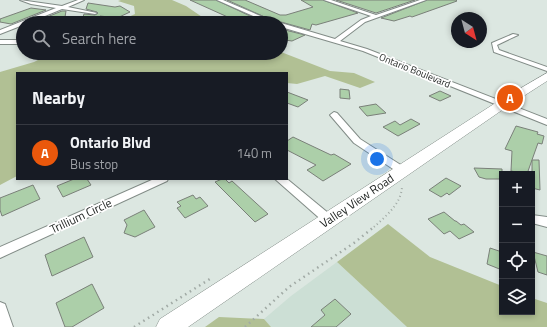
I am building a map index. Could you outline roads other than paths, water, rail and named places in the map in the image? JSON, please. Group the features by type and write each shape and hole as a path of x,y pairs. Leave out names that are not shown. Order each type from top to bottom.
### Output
{"main road":[{"name":"Valley View Road","path":"168,327 501,105 547,76"}],"street":[{"path":"22,0 31,3 95,13"},
{"path":"41,16 82,0"},
{"path":"220,0 258,16"},
{"path":"326,0 375,16"},
{"path":"336,41 363,21 424,0"},
{"path":"0,32 16,26"},
{"name":"Ontario Boulevard","path":"288,27 386,58 547,122"},
{"path":"514,35 494,44 496,51 547,69"},
{"path":"0,42 16,42"},
{"path":"334,115 357,141 399,173"},
{"name":"Trillium Circle","path":"0,253 161,180"},
{"path":"281,180 329,220"},
{"path":"535,220 547,222"},
{"path":"0,308 5,327"}],"place":[{"name":"Ontario Blvd","path":"510,98"}]}
